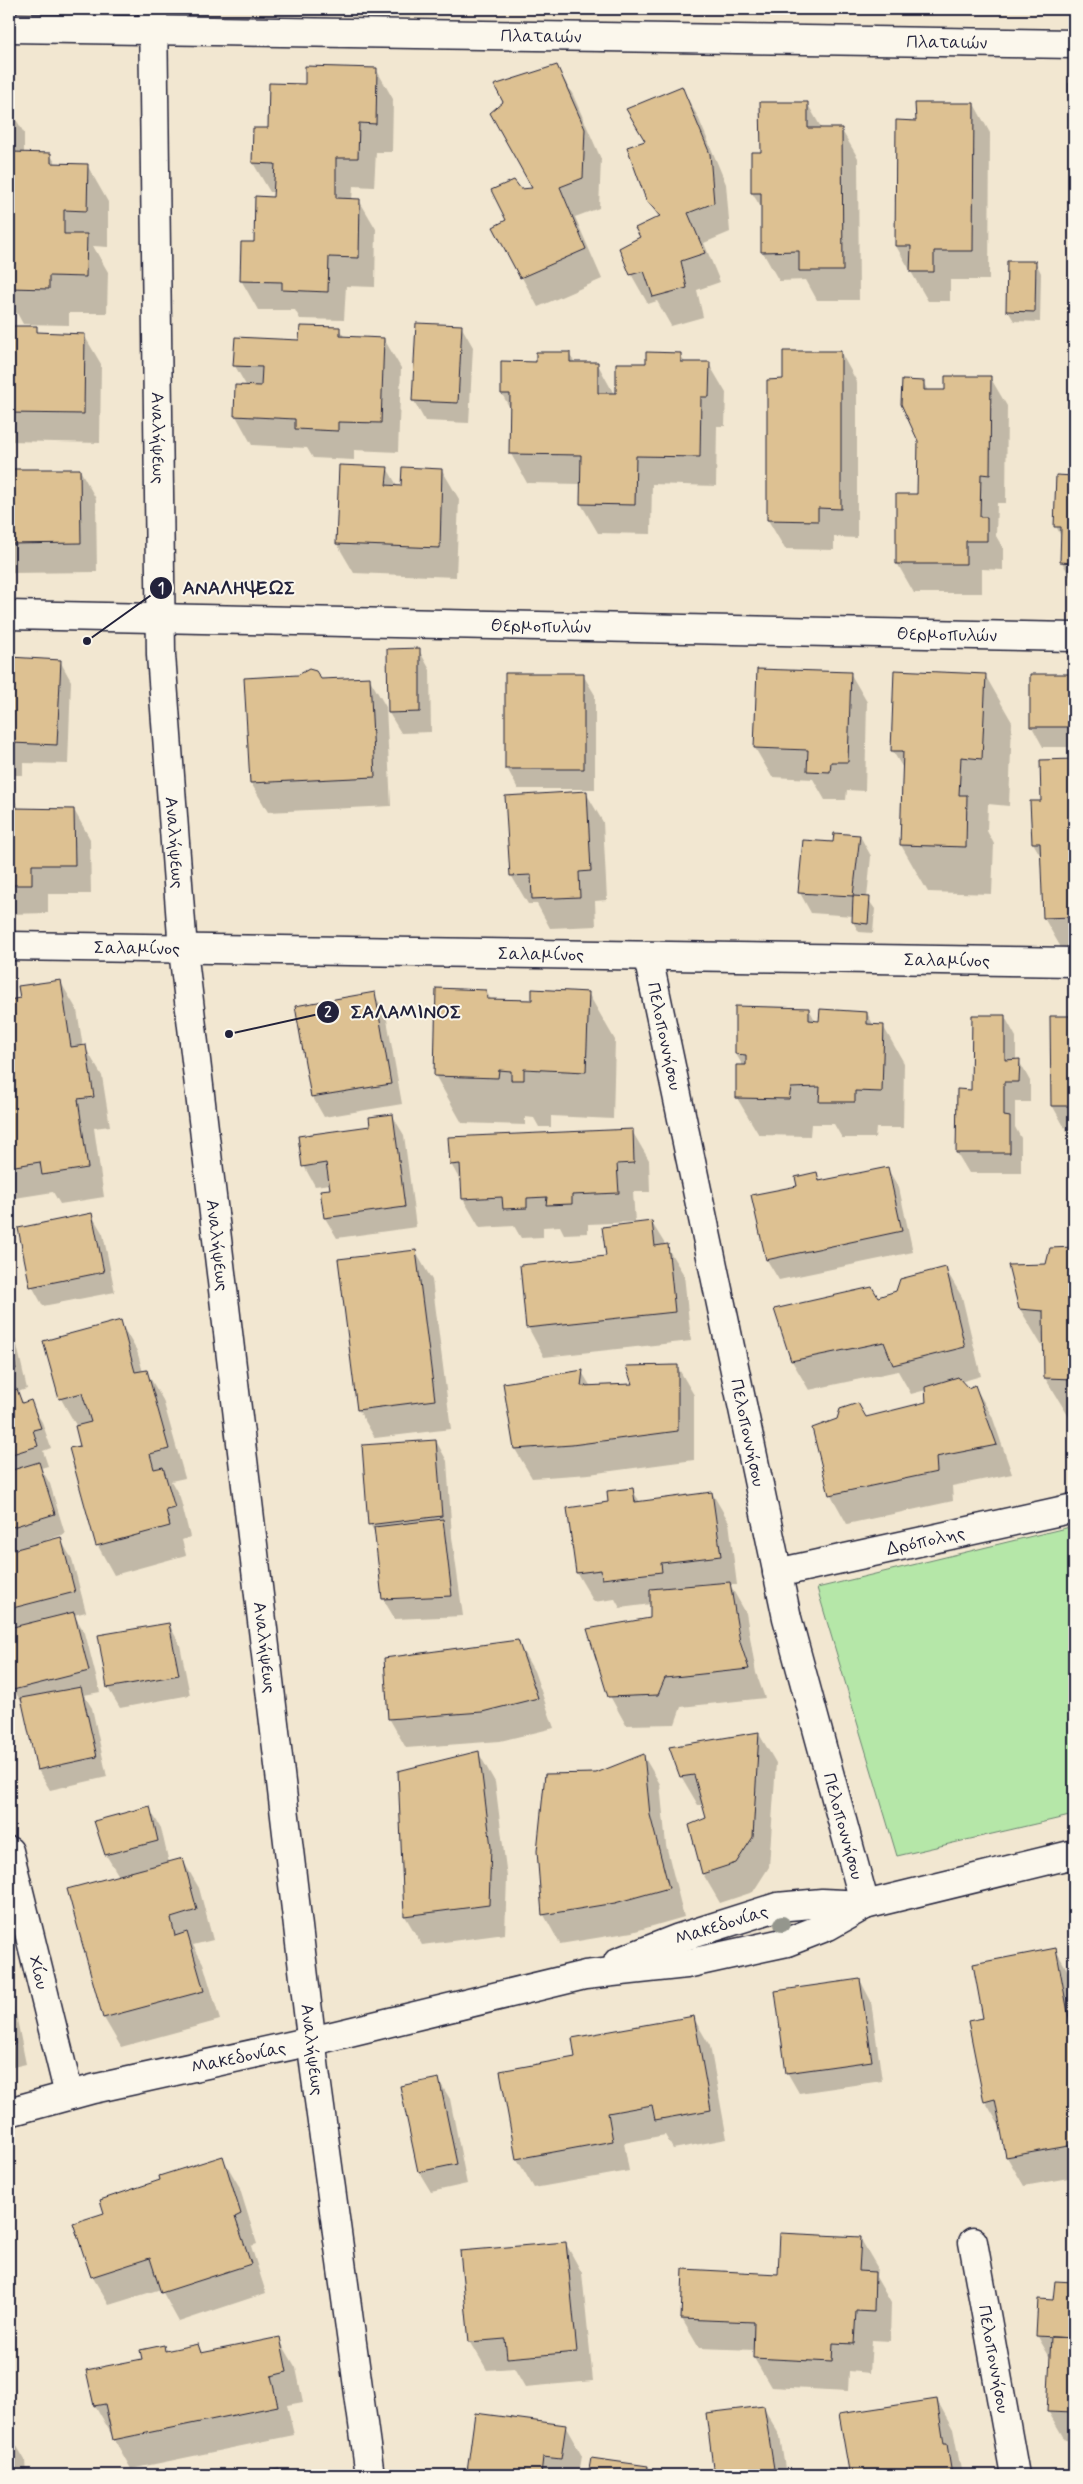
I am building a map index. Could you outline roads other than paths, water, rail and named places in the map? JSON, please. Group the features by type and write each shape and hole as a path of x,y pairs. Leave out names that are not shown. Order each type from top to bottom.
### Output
{"street":[{"name":"Πλαταιών","path":"9,28 153,20 1074,44"},
{"name":"Αναλήψεως","path":"153,20 161,655 182,950 312,2041 370,2475"},
{"name":"Θερμοπυλών","path":"9,615 1074,637"},
{"name":"Σαλαμίνος","path":"9,946 1074,962"},
{"name":"Πελοποννήσου","path":"648,957 787,1618 865,1905"},
{"name":"Δρόπολης","path":"777,1573 1074,1508"},
{"name":"Χίου","path":"9,1851 69,2095"},
{"name":"Μακεδονίας","path":"9,2112 69,2095 312,2041 584,1975 686,1964 787,1942 828,1926 865,1905 1074,1854"},
{"name":"Μακεδονίας","path":"584,1975 679,1938 777,1907 822,1903 865,1905"},
{"name":"Πελοποννήσου","path":"973,2242 1015,2475"}],"place":[{"name":"ΑΝΑΛΗΨΕΩΣ","path":"87,641"},
{"name":"ΣΑΛΑΜΙΝΟΣ","path":"229,1034"}]}
